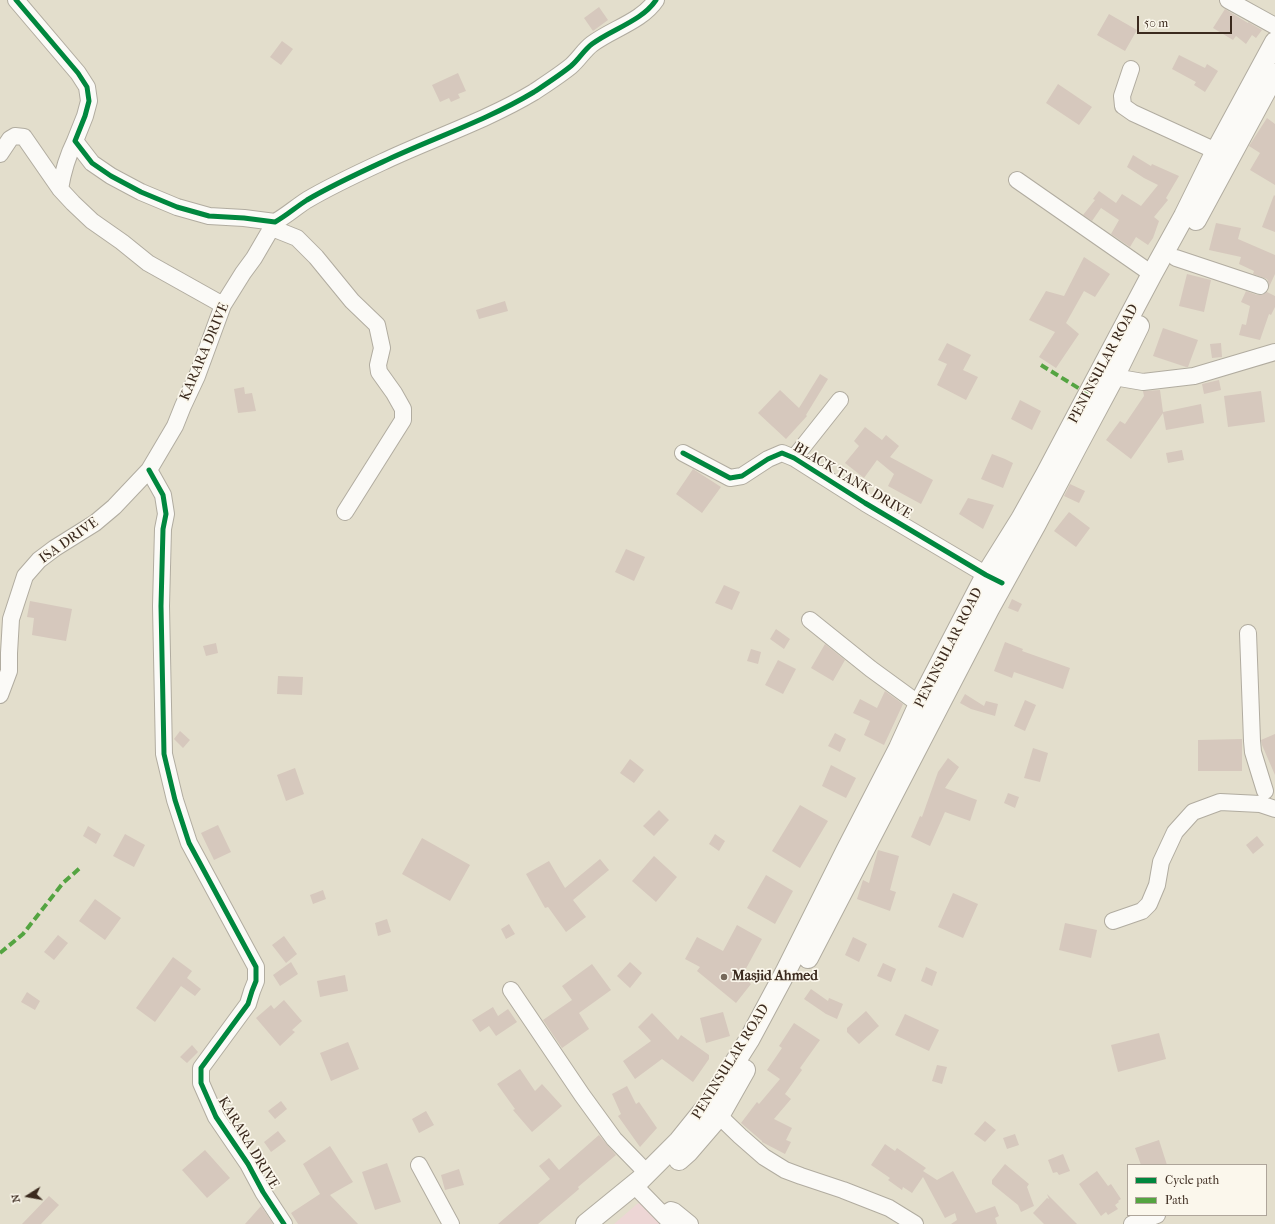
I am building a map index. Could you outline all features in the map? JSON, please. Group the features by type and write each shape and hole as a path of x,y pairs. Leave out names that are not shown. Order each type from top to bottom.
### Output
{"main road":[{"name":"PENINSULAR ROAD","path":"608,1224 679,1141 713,1110 796,981 994,579 1021,519 1184,216 1216,151 1275,42"},
{"name":"PENINSULAR ROAD","path":"713,1110 786,971 899,748 919,704 994,579 1036,524 1114,377 1150,304 1275,74"},
{"name":"PENINSULAR ROAD","path":"586,1224 641,1184"}],"street":[{"path":"16,0 78,73 87,87 89,101 85,116 63,170 60,189"},
{"path":"273,225 309,200 348,179 391,158 483,119 534,92 571,66 590,45 608,33 632,22 656,0"},
{"path":"1228,0 1275,26"},
{"path":"1131,69 1122,96 1123,106 1133,113 1216,151"},
{"path":"0,154 10,139 16,136 24,137 60,189 92,221 148,262 223,305"},
{"path":"75,140 92,163 111,176 141,192 177,207 209,216 244,218 273,225 297,238 316,257 352,301 377,325 382,348 378,365 379,372 403,409 403,420 345,512"},
{"path":"1018,180 1152,274"},
{"name":"KARARA DRIVE","path":"273,225 254,258 223,305 197,376 175,426 149,470 163,495 166,514 163,530 161,606 164,754 175,800 189,843 256,967 256,981 248,1004 201,1068 201,1083 216,1117 248,1164 263,1192 284,1224"},
{"path":"1176,258 1260,286"},
{"path":"1114,377 1143,382 1194,376 1275,352"},
{"path":"794,458 840,400"},
{"name":"BLACK TANK DRIVE","path":"683,453 730,478 742,476 768,459 782,453 794,458 864,503 994,579"},
{"name":"ISA DRIVE","path":"0,695 9,671 10,619 26,576 39,560 55,548 95,524 114,507 149,470"},
{"path":"810,620 871,669 919,704"},
{"path":"1248,633 1252,741 1267,793 1275,809"},
{"path":"1113,921 1142,911 1149,904 1157,885 1162,862 1175,832 1193,812 1220,802 1267,793"},
{"path":"511,990 582,1095 614,1139 641,1184 667,1219 671,1210 690,1224"},
{"path":"713,1110 764,1157 785,1170 889,1208 915,1224"},
{"path":"419,1165 451,1224"},
{"path":"1132,1224 1154,1216"}],"shaded area":[{"path":"642,1203 669,1224 614,1224"}],"building":[{"path":"599,7 608,20 593,31 584,18"},
{"path":"1225,9 1262,30 1256,38 1252,35 1246,44 1236,36 1233,40 1213,28"},
{"path":"1109,14 1137,30 1125,51 1097,35"},
{"path":"282,41 293,49 281,65 270,57"},
{"path":"1179,55 1205,68 1207,64 1218,71 1205,92 1194,85 1196,82 1172,69"},
{"path":"458,73 466,91 458,94 460,98 451,102 449,98 440,102 432,85"},
{"path":"1058,84 1092,107 1079,125 1046,103"},
{"path":"1267,118 1275,124 1275,185 1250,170 1260,153 1249,146"},
{"path":"1133,155 1151,166 1152,164 1179,176 1166,198 1168,200 1154,217 1159,221 1153,238 1148,245 1136,237 1130,247 1111,234 1119,220 1101,208 1092,221 1083,215 1095,200 1093,199 1099,191 1116,203 1122,194 1141,206 1158,185 1127,167"},
{"path":"1274,195 1275,196 1275,232 1262,227"},
{"path":"1216,223 1241,228 1238,239 1275,255 1275,274 1269,287 1267,279 1253,274 1254,271 1239,264 1241,257 1209,250"},
{"path":"1084,257 1110,274 1095,297 1084,291 1066,323 1079,334 1056,368 1039,357 1055,332 1029,320 1046,291 1064,296"},
{"path":"1187,274 1211,280 1204,312 1179,306"},
{"path":"1246,291 1257,295 1262,295 1267,292 1275,296 1275,307 1271,315 1269,314 1260,340 1239,335 1242,324 1246,325 1250,306 1241,302"},
{"path":"505,301 508,311 479,319 476,310"},
{"path":"1163,328 1198,340 1188,367 1153,356"},
{"path":"947,343 971,355 963,370 978,377 966,400 937,385 947,364 938,360"},
{"path":"1221,343 1222,357 1212,358 1210,344"},
{"path":"820,374 828,379 806,415 807,416 786,439 758,413 780,390 799,408"},
{"path":"1219,380 1221,390 1204,394 1202,384"},
{"path":"244,387 245,394 252,393 256,411 238,413 234,389"},
{"path":"1160,390 1163,412 1201,404 1204,423 1166,430 1163,413 1131,459 1106,440 1120,421 1125,424 1144,396 1143,391"},
{"path":"1261,391 1265,422 1228,427 1224,396"},
{"path":"1020,400 1041,411 1032,430 1011,419"},
{"path":"865,427 882,440 886,435 899,446 890,457 933,480 921,504 888,486 894,474 877,460 864,478 845,463 859,446 854,441"},
{"path":"1182,450 1184,460 1168,463 1166,453"},
{"path":"992,454 1013,463 1003,488 981,479"},
{"path":"693,469 721,487 702,513 676,494"},
{"path":"1070,484 1085,491 1079,503 1064,496"},
{"path":"968,498 994,505 983,529 959,514"},
{"path":"1069,512 1090,528 1076,547 1054,531"},
{"path":"626,549 645,557 634,581 615,572"},
{"path":"724,585 740,592 732,610 715,603"},
{"path":"1012,599 1022,604 1018,612 1008,608"},
{"path":"30,601 72,609 66,641 32,635 34,618 27,617"},
{"path":"776,629 790,639 784,649 770,639"},
{"path":"1005,642 1023,649 1022,651 1070,668 1063,689 1014,672 1012,678 994,671"},
{"path":"216,643 218,653 206,656 203,646"},
{"path":"825,644 845,660 833,681 811,668"},
{"path":"751,649 761,652 758,664 747,661"},
{"path":"778,660 796,669 783,694 765,685"},
{"path":"278,676 303,677 302,695 277,694"},
{"path":"885,691 903,704 884,745 864,735 870,721 853,713 860,699 877,708"},
{"path":"965,694 984,706 986,701 998,704 995,716 971,709 960,703"},
{"path":"1025,700 1036,705 1025,731 1014,726"},
{"path":"180,731 190,740 183,748 174,739"},
{"path":"835,733 846,739 840,752 828,746"},
{"path":"1275,734 1275,775 1261,740"},
{"path":"1242,739 1242,771 1198,771 1198,740"},
{"path":"1033,748 1048,753 1040,782 1024,778"},
{"path":"948,758 959,767 945,788 977,800 970,821 945,812 930,846 911,837 920,816 922,817 938,772"},
{"path":"630,759 644,770 634,783 620,773"},
{"path":"831,765 856,778 846,798 822,786"},
{"path":"295,768 304,794 286,801 277,775"},
{"path":"1008,793 1019,797 1015,808 1004,803"},
{"path":"800,805 828,821 800,868 772,851"},
{"path":"659,810 669,820 654,836 643,826"},
{"path":"218,825 231,852 214,860 201,833"},
{"path":"88,826 101,834 96,844 83,836"},
{"path":"125,834 145,845 134,867 113,856"},
{"path":"715,834 725,841 719,851 709,844"},
{"path":"1257,836 1264,845 1253,854 1246,845"},
{"path":"422,838 470,865 450,901 402,874"},
{"path":"878,850 899,856 890,890 896,892 890,911 857,899 863,880 869,883"},
{"path":"654,856 677,877 656,902 632,881"},
{"path":"600,859 609,870 573,900 586,917 566,932 548,907 545,908 526,874 549,861 565,888"},
{"path":"766,875 793,891 775,924 747,908"},
{"path":"323,890 326,899 313,904 310,895"},
{"path":"953,893 978,904 963,938 938,927"},
{"path":"95,899 121,918 105,940 79,921"},
{"path":"387,919 391,932 378,936 375,923"},
{"path":"1065,923 1097,930 1091,958 1059,950"},
{"path":"509,924 515,934 506,939 501,929"},
{"path":"737,925 762,939 742,976 751,984 736,1003 697,971 700,967 685,959 697,937 723,951"},
{"path":"58,935 68,943 54,960 44,952"},
{"path":"284,936 297,954 286,963 272,945"},
{"path":"853,937 867,944 859,962 845,955"},
{"path":"173,957 192,971 187,978 201,989 195,996 181,986 155,1022 136,1008"},
{"path":"291,962 298,974 280,986 273,975"},
{"path":"630,962 642,973 630,988 617,976"},
{"path":"883,963 896,969 891,982 877,976"},
{"path":"592,964 611,990 579,1013 589,1029 562,1048 543,1020 572,1000 562,986"},
{"path":"926,967 937,972 932,986 921,981"},
{"path":"345,975 348,991 320,997 317,981"},
{"path":"811,989 828,1001 829,998 843,1004 837,1019 826,1014 804,999"},
{"path":"27,992 40,1001 35,1010 21,1002"},
{"path":"284,1000 302,1021 292,1030 295,1032 280,1046 256,1018 271,1005 274,1009"},
{"path":"493,1007 498,1016 508,1009 517,1022 496,1036 489,1026 480,1032 472,1020"},
{"path":"866,1011 879,1026 859,1044 847,1032 847,1028"},
{"path":"723,1012 730,1036 706,1043 700,1018"},
{"path":"652,1013 678,1040 681,1035 709,1055 709,1059 693,1082 662,1059 635,1079 623,1061 651,1041 638,1027"},
{"path":"905,1014 939,1030 929,1051 895,1035"},
{"path":"794,1023 820,1040 800,1068 802,1070 785,1094 791,1099 774,1119 792,1128 786,1140 791,1142 785,1154 762,1142 741,1123 757,1102 759,1104 780,1079 767,1070 782,1048 779,1046"},
{"path":"1159,1033 1166,1059 1118,1072 1111,1045"},
{"path":"348,1042 359,1069 331,1081 320,1053"},
{"path":"192,1045 198,1052 187,1063 180,1057"},
{"path":"937,1065 947,1067 942,1084 932,1081"},
{"path":"520,1069 535,1091 542,1084 562,1106 532,1132 513,1110 515,1109 497,1084"},
{"path":"627,1086 636,1104 639,1102 657,1128 640,1147 618,1116 621,1114 612,1094"},
{"path":"281,1101 287,1109 275,1119 268,1111"},
{"path":"426,1111 434,1125 419,1133 412,1119"},
{"path":"985,1121 996,1130 985,1142 974,1134"},
{"path":"278,1131 286,1141 271,1152 264,1142"},
{"path":"1015,1134 1019,1145 1007,1149 1003,1138"},
{"path":"599,1135 616,1155 578,1187 579,1189 538,1224 498,1224 550,1179 539,1166 549,1158 559,1170"},
{"path":"1159,1140 1167,1164 1141,1164 1135,1148"},
{"path":"885,1144 895,1151 897,1148 926,1168 923,1171 937,1180 953,1171 976,1213 995,1206 999,1216 995,1218 997,1224 951,1224 957,1220 955,1213 945,1218 923,1177 912,1193 903,1187 902,1190 888,1180 890,1178 871,1165"},
{"path":"330,1146 353,1182 330,1195 358,1224 298,1224 291,1213 320,1194 303,1164"},
{"path":"205,1150 230,1178 207,1198 182,1170"},
{"path":"1063,1154 1070,1171 1059,1175 1057,1172 1053,1173 1048,1160"},
{"path":"387,1163 401,1202 375,1210 362,1172"},
{"path":"1005,1164 1029,1184 1027,1187 1034,1206 1021,1212 1018,1205 992,1184 992,1180"},
{"path":"459,1169 464,1185 445,1190 441,1175"},
{"path":"1097,1171 1108,1186 1111,1184 1121,1199 1115,1205 1118,1209 1108,1215 1106,1212 1101,1216 1079,1184"},
{"path":"1047,1194 1077,1224 1044,1224 1033,1213 1047,1198 1049,1199"},
{"path":"49,1196 59,1205 41,1224 22,1224"},
{"path":"261,1206 273,1224 245,1224"}],"marked path":[{"path":"1041,365 1088,394"},
{"path":"0,953 23,934 63,883 80,868"}],"cycle path":[{"path":"16,0 78,73 87,87 89,101 75,141 92,163 111,176 141,192 177,207 209,216 275,222 307,200 338,183 517,102 571,66 592,44 643,14 656,0"},
{"path":"683,453 730,478 742,476 768,459 782,453 794,458 865,503 1002,583"},
{"path":"149,470 163,495 166,514 163,529 161,606 164,754 175,800 189,843 256,967 256,981 248,1004 201,1068 201,1083 216,1117 248,1164 263,1192 284,1224"}],"place":[{"name":"Masjid Ahmed","path":"724,977"}]}
